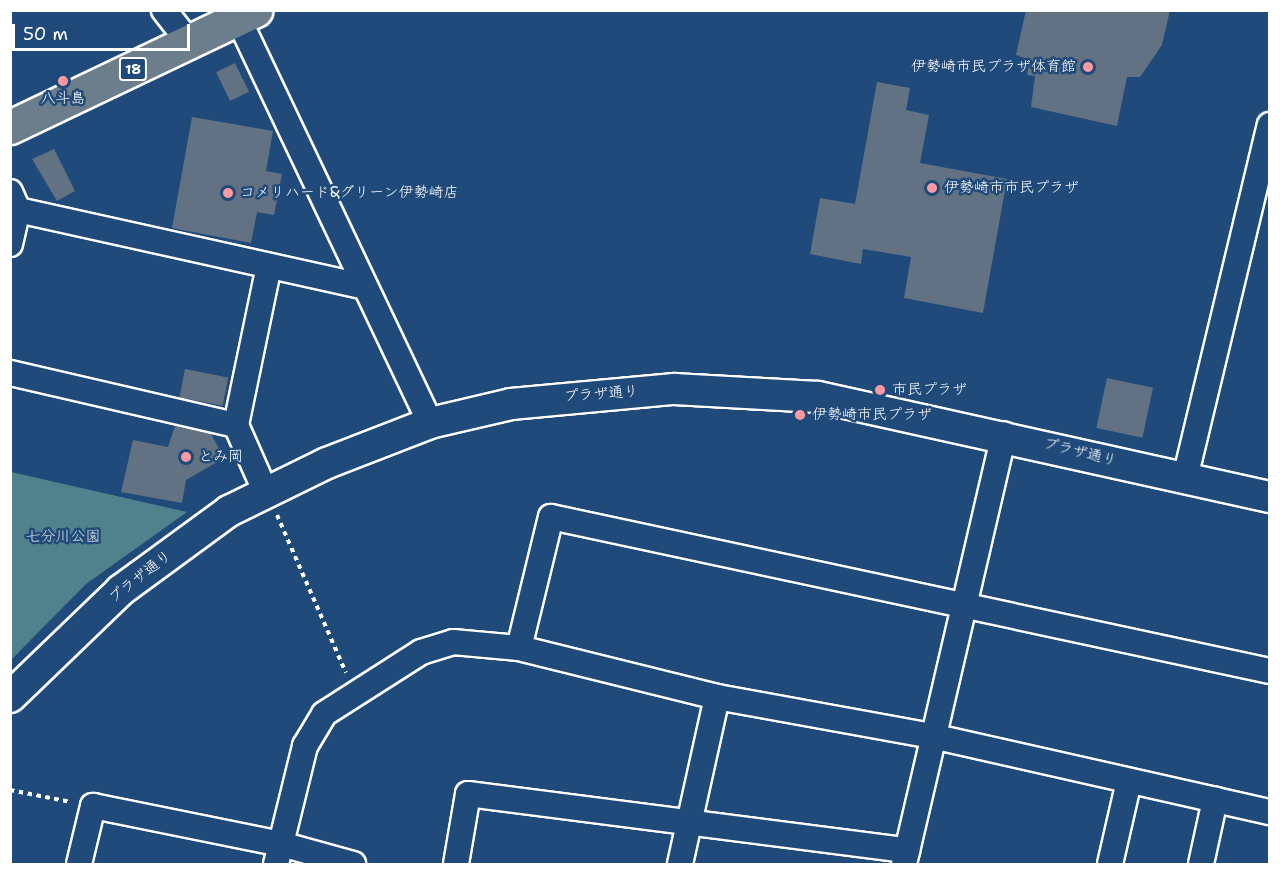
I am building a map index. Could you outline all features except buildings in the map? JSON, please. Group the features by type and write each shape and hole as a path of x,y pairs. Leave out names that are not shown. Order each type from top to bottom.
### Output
{"main road":[{"name":"18","path":"10,127 247,14"}],"street":[{"path":"164,10 189,42"},
{"path":"247,14 365,287 430,423"},
{"path":"1185,478 1269,125"},
{"path":"10,244 14,201 269,266 365,287"},
{"path":"266,493 236,425 269,266"},
{"path":"10,373 236,425"},
{"name":"プラザ通り","path":"10,697 121,590 229,512 327,463 430,423 585,393 751,389 1004,434 1269,497"},
{"path":"456,864 468,794 689,820 905,857 1004,434"},
{"path":"519,648 550,517 1269,671"},
{"path":"278,854 305,746 324,714 421,652 453,642 519,648 717,697 932,736 1269,812"},
{"path":"680,864 717,697"},
{"path":"1110,864 1129,781"},
{"path":"1202,864 1215,800"},
{"path":"79,864 93,806 278,854 353,864"}],"path":[{"path":"266,493 354,694"},
{"path":"10,790 93,806"}],"green space":[{"name":"七分川公園","path":"11,472 187,512 86,584 11,660"}],"place":[{"name":"伊勢崎市民プラザ体育館","path":"1088,67"},
{"name":"八斗島","path":"63,81"},
{"name":"伊勢崎市市民プラザ","path":"932,188"},
{"name":"コメリハード&グリーン伊勢崎店","path":"228,193"},
{"name":"市民プラザ","path":"880,390"},
{"name":"伊勢崎市民プラザ","path":"800,415"},
{"name":"とみ岡","path":"186,457"}]}
